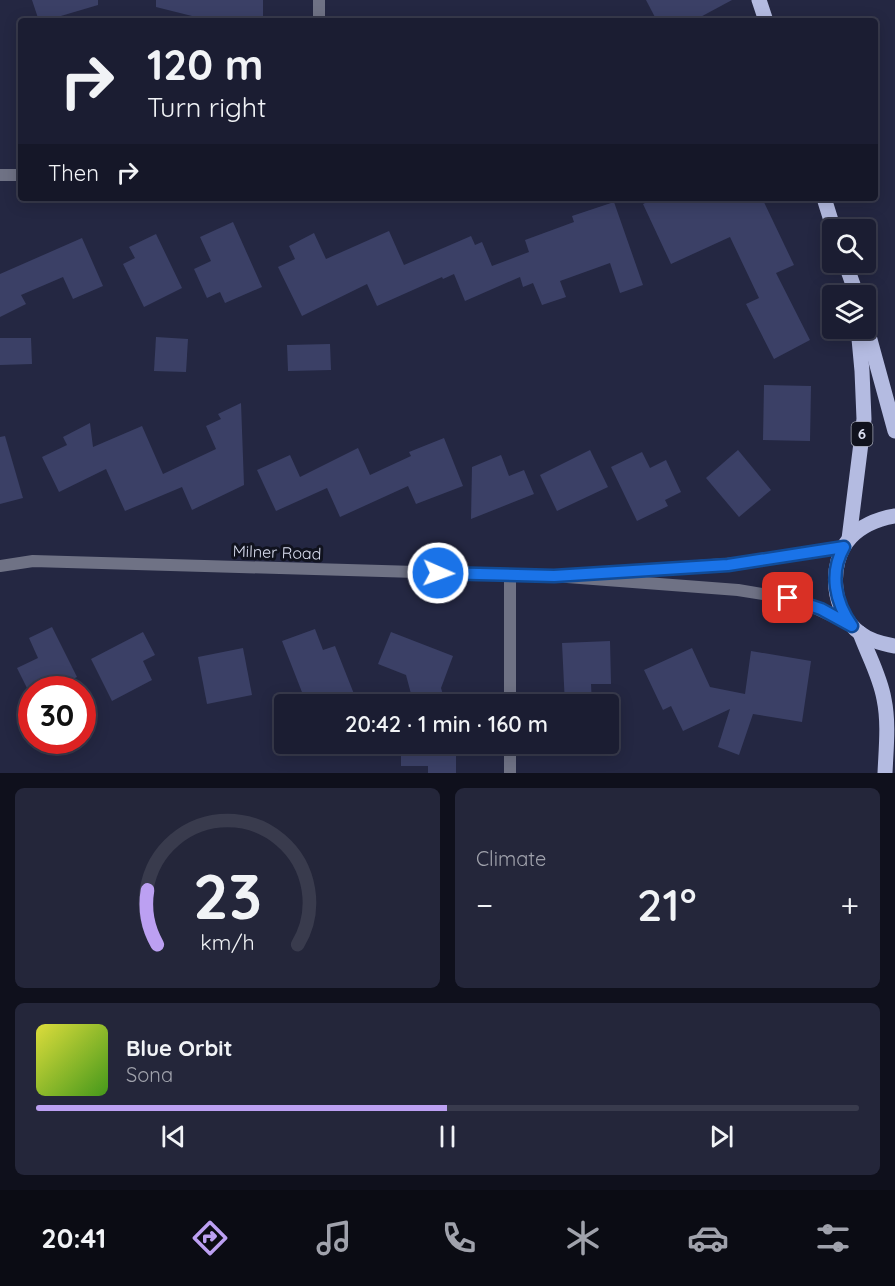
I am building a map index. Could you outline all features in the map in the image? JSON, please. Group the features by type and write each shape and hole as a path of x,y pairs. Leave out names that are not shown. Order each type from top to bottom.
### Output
{"main road":[{"path":"759,0 765,18"},
{"path":"825,201 831,219"},
{"name":"6","path":"859,339 864,419 847,543 837,563 835,583 839,603 856,629 879,677 885,700 887,727 885,773"},
{"name":"6","path":"870,339 895,431"},
{"path":"847,543 858,530 875,520 895,516"},
{"path":"856,629 874,641 895,646"}],"street":[{"path":"319,0 319,18"},
{"path":"0,175 18,175"},
{"name":"Milner Road","path":"554,576 728,565 847,543"},
{"name":"Milner Road","path":"0,566 33,561 554,576 715,588 775,596 800,601 856,629"},
{"path":"510,575 510,694"},
{"path":"510,754 510,773"}],"building":[{"path":"32,0 98,0 98,5 54,18 38,18"},
{"path":"156,0 263,0 263,18 200,18 156,7"},
{"path":"646,0 732,0 699,18 655,18"},
{"path":"649,201 763,201 794,265 776,273 810,340 774,359 746,304 759,298 730,237 671,264 643,204"},
{"path":"614,202 643,285 620,293 610,263 560,281 566,297 542,305 533,283 523,287 520,277 465,301 454,274 443,279 442,277 377,306 367,284 302,316 278,267 295,259 289,246 314,233 326,259 389,231 404,265 471,236 475,245 482,242 492,266 529,252 525,240 574,222 572,216"},
{"path":"233,222 262,287 225,303 220,292 207,298 194,269 211,261 200,237"},
{"path":"156,234 182,288 144,307 123,264 135,258 129,247"},
{"path":"82,238 103,286 73,299 63,277 21,295 26,304 0,317 0,274"},
{"path":"156,337 188,339 186,372 154,371"},
{"path":"0,338 31,338 32,364 0,365"},
{"path":"330,344 331,370 288,371 287,345"},
{"path":"764,385 811,386 810,441 763,440"},
{"path":"241,403 244,485 192,510 182,487 125,511 106,469 59,492 42,457 67,445 63,437 90,423 93,447 142,426 163,474 216,449 206,426 221,419 218,414"},
{"path":"5,436 23,498 0,504 0,437"},
{"path":"444,438 463,486 416,504 408,486 340,517 327,488 276,511 257,470 290,455 300,477 358,448 370,475 411,456 409,452"},
{"path":"590,450 608,487 557,511 540,475"},
{"path":"738,450 771,490 739,517 706,478"},
{"path":"642,452 650,468 666,460 681,492 665,500 668,506 637,521 611,467"},
{"path":"501,455 509,476 524,470 534,494 471,519 472,467"},
{"path":"52,627 76,676 21,676 17,668 38,658 29,638"},
{"path":"315,629 323,650 335,646 354,694 303,694 282,641"},
{"path":"143,632 155,655 143,661 152,680 112,701 91,659"},
{"path":"391,632 453,656 441,688 443,694 411,694 406,675 378,664"},
{"path":"610,641 611,684 591,684 591,694 564,694 562,643"},
{"path":"243,648 252,695 207,704 198,657"},
{"path":"692,648 710,687 745,694 751,651 811,661 802,722 753,714 739,755 718,747 730,709 683,731 671,706 663,710 644,670"},
{"path":"401,754 456,754 456,773 428,773 428,766 401,766"}],"route":[{"path":"438,573 554,576 728,565 844,547 837,563 835,583 839,603 852,626 821,609 788,598"}]}
